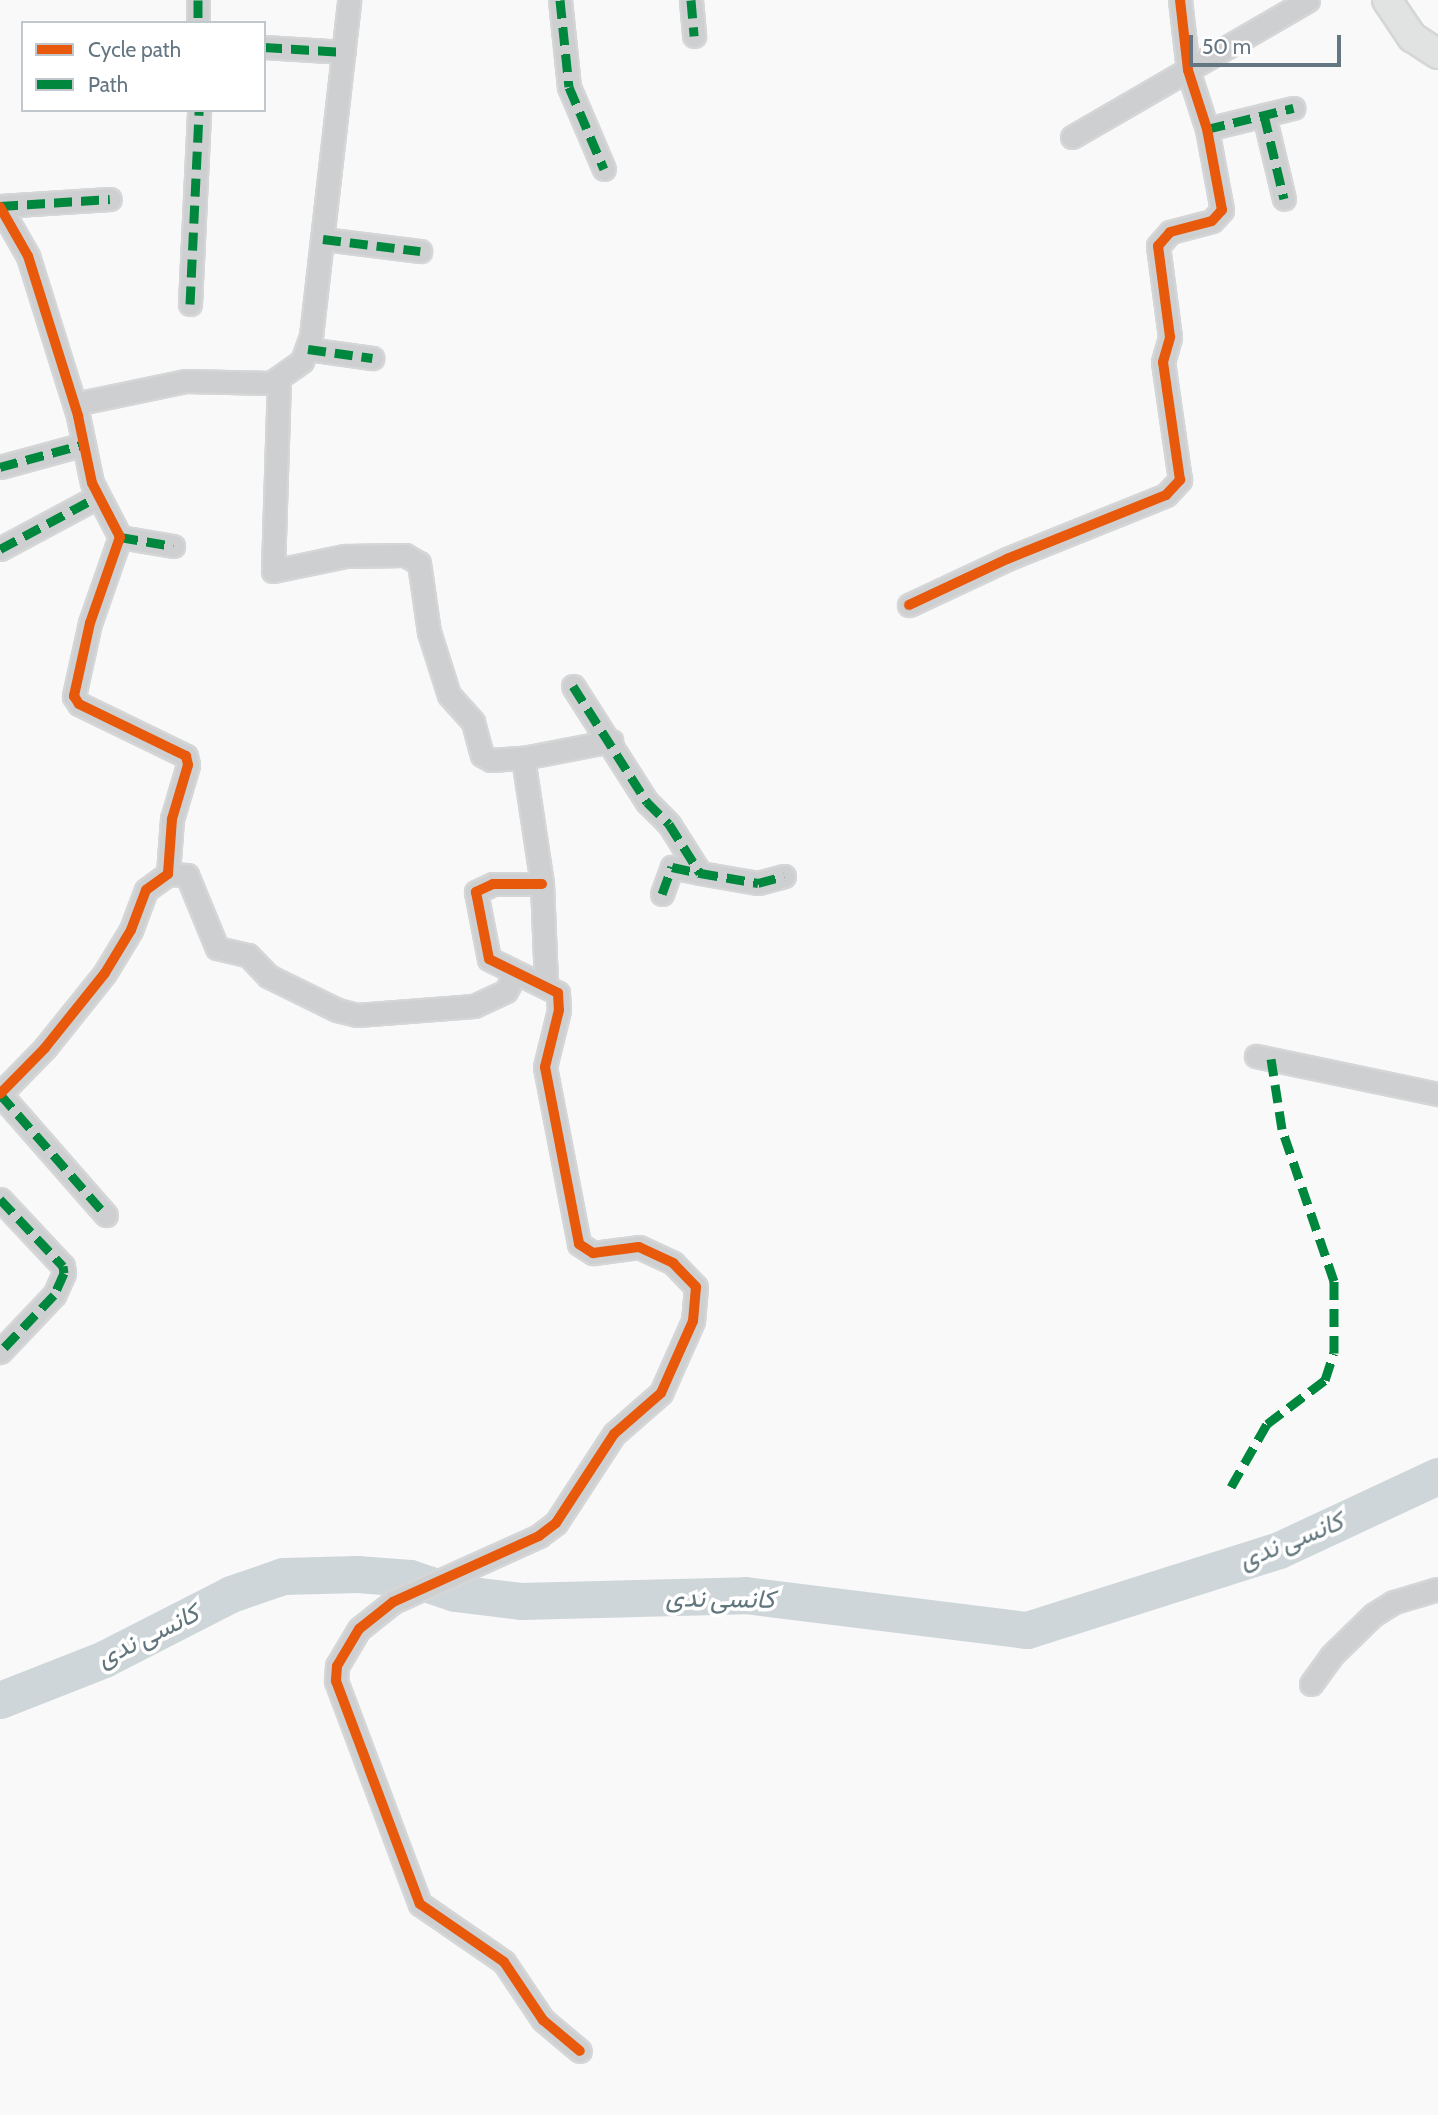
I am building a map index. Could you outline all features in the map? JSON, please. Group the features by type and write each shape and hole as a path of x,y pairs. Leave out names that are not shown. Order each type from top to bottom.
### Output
{"main road":[{"path":"1387,0 1412,37 1438,54"}],"street":[{"path":"198,0 198,21"},
{"path":"75,404 186,381 271,383 296,370 308,349 349,0"},
{"path":"560,0 569,87 604,169"},
{"path":"691,0 694,36"},
{"path":"909,606 1007,559 1166,495 1180,480 1163,362 1170,337 1158,246 1170,232 1219,217 1222,210 1207,129 1188,70 1180,0"},
{"path":"1072,137 1308,0"},
{"path":"266,47 344,52"},
{"path":"1207,129 1293,108"},
{"path":"190,304 199,112"},
{"path":"1264,115 1284,199"},
{"path":"110,199 0,206 28,256 75,404 97,498 120,537 88,631 74,696 79,704 186,756 188,765 172,819 168,874"},
{"path":"323,239 420,251"},
{"path":"308,349 372,358"},
{"path":"279,379 273,572 345,556 416,558 429,632 449,695 473,722 482,755 491,761 523,758 611,741"},
{"path":"0,467 84,444"},
{"path":"0,549 97,498"},
{"path":"120,537 173,546"},
{"path":"573,686 611,741 647,802 669,824 700,873"},
{"path":"523,758 542,884 546,984"},
{"path":"662,894 672,867 758,883 784,876"},
{"path":"106,1215 0,1094 45,1048 105,973 131,930 146,890 154,879 168,874 187,875 217,948 248,955 268,976 337,1010 357,1015 474,1006 506,991 515,974"},
{"path":"542,884 493,884 476,892 486,953 493,963 515,974 546,984 560,1001 545,1062 549,1104 579,1244 593,1252 639,1247 673,1263 696,1287 693,1321 660,1393 614,1434 556,1523 539,1536 393,1602 359,1629 337,1666 336,1681 419,1904 504,1962 543,2020 580,2051"},
{"path":"1256,1056 1438,1094"},
{"path":"0,1199 64,1273 54,1295 0,1352"},
{"path":"1311,1684 1331,1656 1373,1615 1394,1602 1438,1589"}],"waterway":[{"name":"کانسی ندی","path":"0,1700 104,1659 231,1594 283,1576 357,1574 410,1578 455,1593 521,1601 745,1595 1027,1630 1279,1550 1438,1476"}],"marked path":[{"path":"198,0 198,21"},
{"path":"560,0 569,87 604,169"},
{"path":"691,0 694,36"},
{"path":"266,47 344,52"},
{"path":"1207,129 1293,108"},
{"path":"190,304 199,112"},
{"path":"1264,115 1284,199"},
{"path":"0,206 110,199"},
{"path":"323,239 420,251"},
{"path":"308,349 372,358"},
{"path":"0,467 84,444"},
{"path":"0,549 97,497"},
{"path":"120,537 173,546"},
{"path":"573,686 647,802 669,824 700,873 758,883 784,876"},
{"path":"662,894 672,867 700,873"},
{"path":"1231,1487 1267,1424 1325,1380 1334,1353 1334,1281 1282,1129 1271,1059"},
{"path":"0,1094 106,1215"},
{"path":"0,1199 63,1266 64,1273 54,1295 0,1352"}],"cycle path":[{"path":"909,605 1007,559 1166,495 1180,480 1163,362 1170,337 1158,246 1170,232 1212,221 1222,210 1207,129 1188,70 1180,0"},
{"path":"0,207 28,256 78,416 92,483 120,537 90,623 74,696 79,704 186,756 188,765 172,819 168,874 146,890 131,930 105,973 45,1048 0,1094"},
{"path":"542,884 493,884 476,892 489,959 558,993 559,1010 545,1067 579,1244 593,1253 639,1247 673,1263 696,1287 693,1321 661,1393 614,1434 556,1523 539,1536 393,1602 359,1629 337,1666 336,1681 420,1904 504,1962 543,2020 580,2051"}]}
